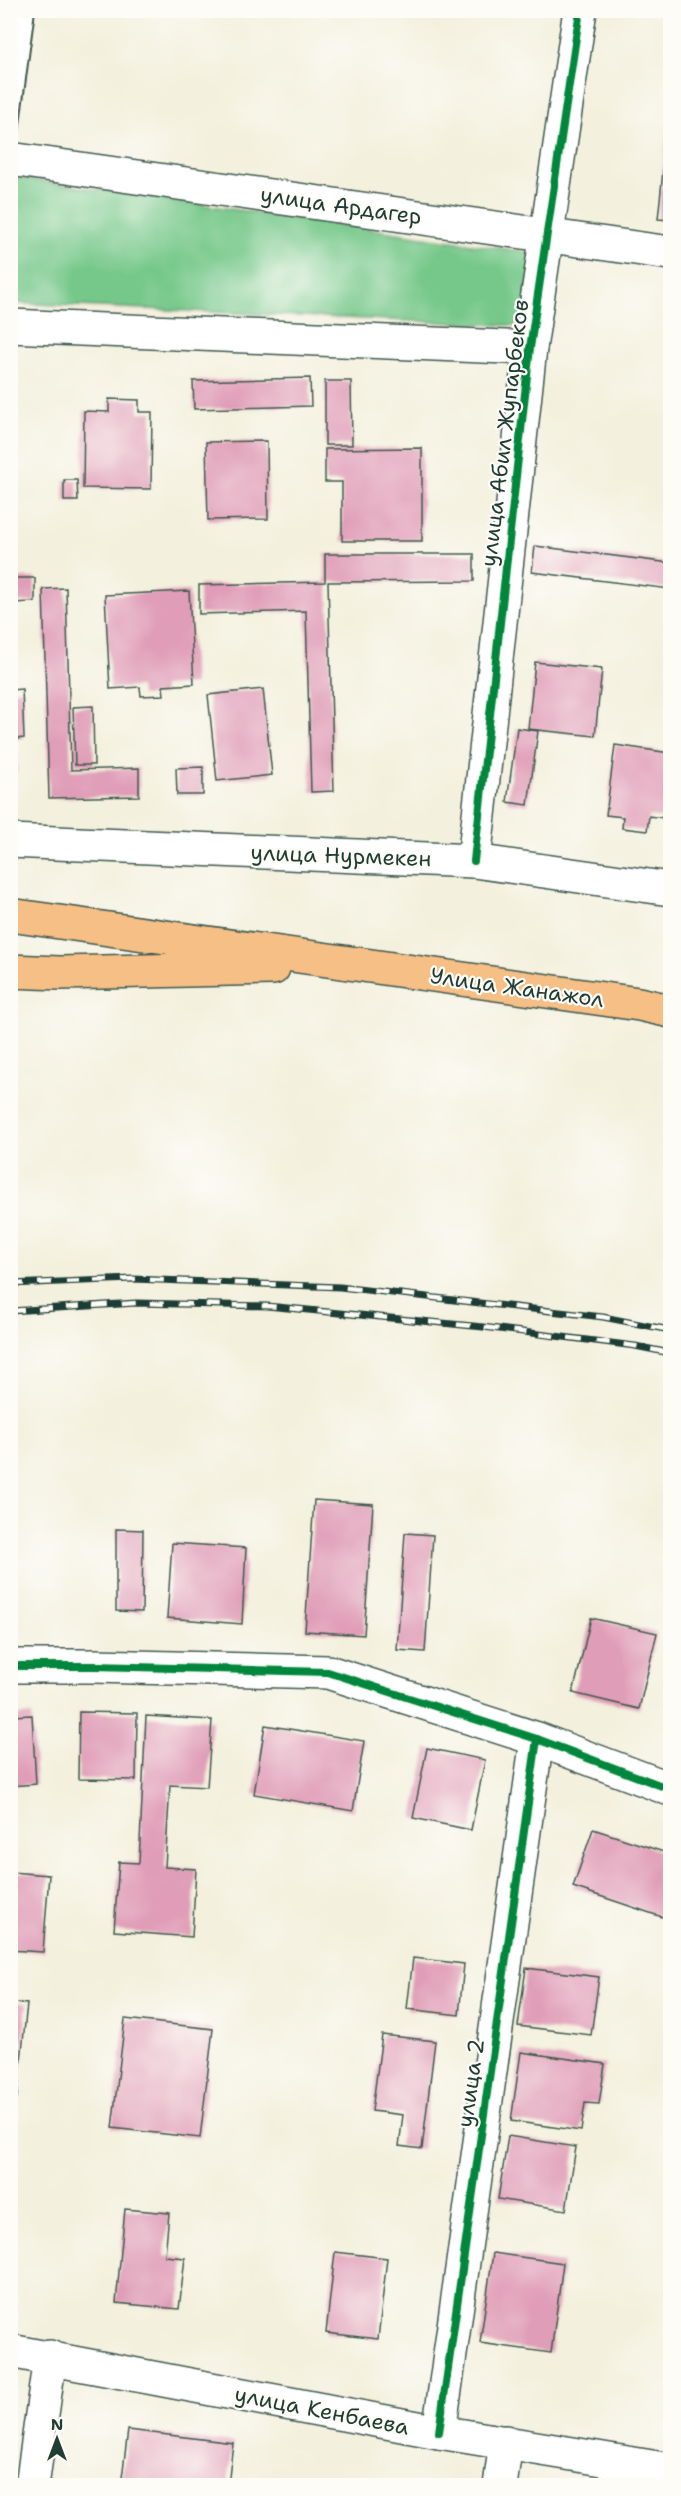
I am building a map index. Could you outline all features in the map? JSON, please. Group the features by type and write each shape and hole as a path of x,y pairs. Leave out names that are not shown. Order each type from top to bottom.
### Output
{"main road":[{"path":"10,915 364,966"},
{"path":"10,971 60,973 364,966"},
{"name":"Улица Жанажол","path":"364,966 639,1004 670,1011"}],"street":[{"name":"улица Абил Жупарбеков","path":"474,861 530,348 580,10"},
{"name":"улица Ардагер","path":"10,159 670,253"},
{"path":"10,326 530,348"},
{"name":"улица Нурмекен","path":"10,841 474,861 670,889"},
{"path":"10,1666 328,1672 537,1739 670,1789"},
{"name":"улица 2","path":"439,2432 537,1739"},
{"name":"улица Кенбаева","path":"10,2351 439,2432 670,2470"},
{"path":"32,2486 50,2357"},
{"path":"500,2486 506,2442"}],"lane":[{"path":"10,131 26,10"}],"green space":[{"path":"11,177 534,253 523,326 11,303"}],"building":[{"path":"670,114 670,220 658,219"},
{"path":"310,378 311,406 194,409 193,381"},
{"path":"325,381 351,381 352,445 325,445"},
{"path":"109,399 139,400 139,412 152,412 151,489 83,488 84,411 109,412"},
{"path":"267,441 268,519 208,520 206,442"},
{"path":"422,448 422,541 342,541 342,482 325,482 325,449"},
{"path":"64,480 77,480 78,501 64,501"},
{"path":"535,546 670,563 670,589 532,572"},
{"path":"325,554 474,554 474,581 328,582 334,791 311,792 306,611 199,614 199,585 325,582"},
{"path":"10,578 35,578 35,602 10,603"},
{"path":"66,588 71,770 139,768 139,796 49,798 43,589"},
{"path":"189,591 194,684 163,686 164,695 141,696 140,687 110,689 105,595"},
{"path":"535,662 602,669 595,736 528,729"},
{"path":"22,689 24,738 15,739 17,772 10,773 10,690"},
{"path":"263,689 272,775 217,781 208,695"},
{"path":"93,706 94,765 75,765 73,707"},
{"path":"517,728 538,731 528,805 507,802"},
{"path":"615,745 670,753 670,819 649,816 647,831 622,828 623,817 606,815"},
{"path":"203,767 203,795 177,795 176,768"},
{"path":"314,1500 373,1504 364,1635 305,1631"},
{"path":"116,1529 143,1530 142,1612 116,1611"},
{"path":"405,1533 433,1535 425,1652 397,1650"},
{"path":"172,1543 246,1548 242,1624 167,1618"},
{"path":"591,1618 657,1633 639,1709 573,1693"},
{"path":"79,1712 137,1713 136,1780 78,1779"},
{"path":"32,1715 36,1784 10,1786 10,1716"},
{"path":"146,1716 212,1720 207,1787 170,1785 165,1867 196,1869 192,1937 114,1931 119,1862 139,1863"},
{"path":"265,1725 364,1741 353,1811 254,1794"},
{"path":"427,1748 485,1760 471,1830 413,1818"},
{"path":"593,1829 670,1854 668,1919 573,1887"},
{"path":"10,1872 49,1875 43,1952 10,1950"},
{"path":"413,1958 464,1964 459,2015 407,2009"},
{"path":"526,1968 599,1977 591,2035 518,2026"},
{"path":"10,2002 27,2004 17,2098 10,2097"},
{"path":"125,2019 213,2029 200,2138 112,2128"},
{"path":"382,2035 435,2041 422,2149 399,2146 403,2115 372,2111"},
{"path":"521,2052 605,2064 599,2104 585,2103 581,2131 511,2121"},
{"path":"508,2136 576,2147 566,2210 498,2199"},
{"path":"125,2209 169,2213 165,2256 185,2258 179,2309 116,2303"},
{"path":"335,2252 387,2258 378,2339 326,2333"},
{"path":"493,2253 563,2263 551,2353 480,2343"},
{"path":"128,2430 233,2443 228,2486 121,2486"}],"railway":[{"path":"10,1284 133,1279 340,1287 603,1317 670,1330"},
{"path":"10,1311 136,1303 267,1306 483,1327 635,1346 670,1353"}],"cycle path":[{"path":"474,861 530,348 580,10"},
{"path":"10,1666 328,1672 537,1739 670,1789"},
{"path":"439,2432 537,1739"}]}
